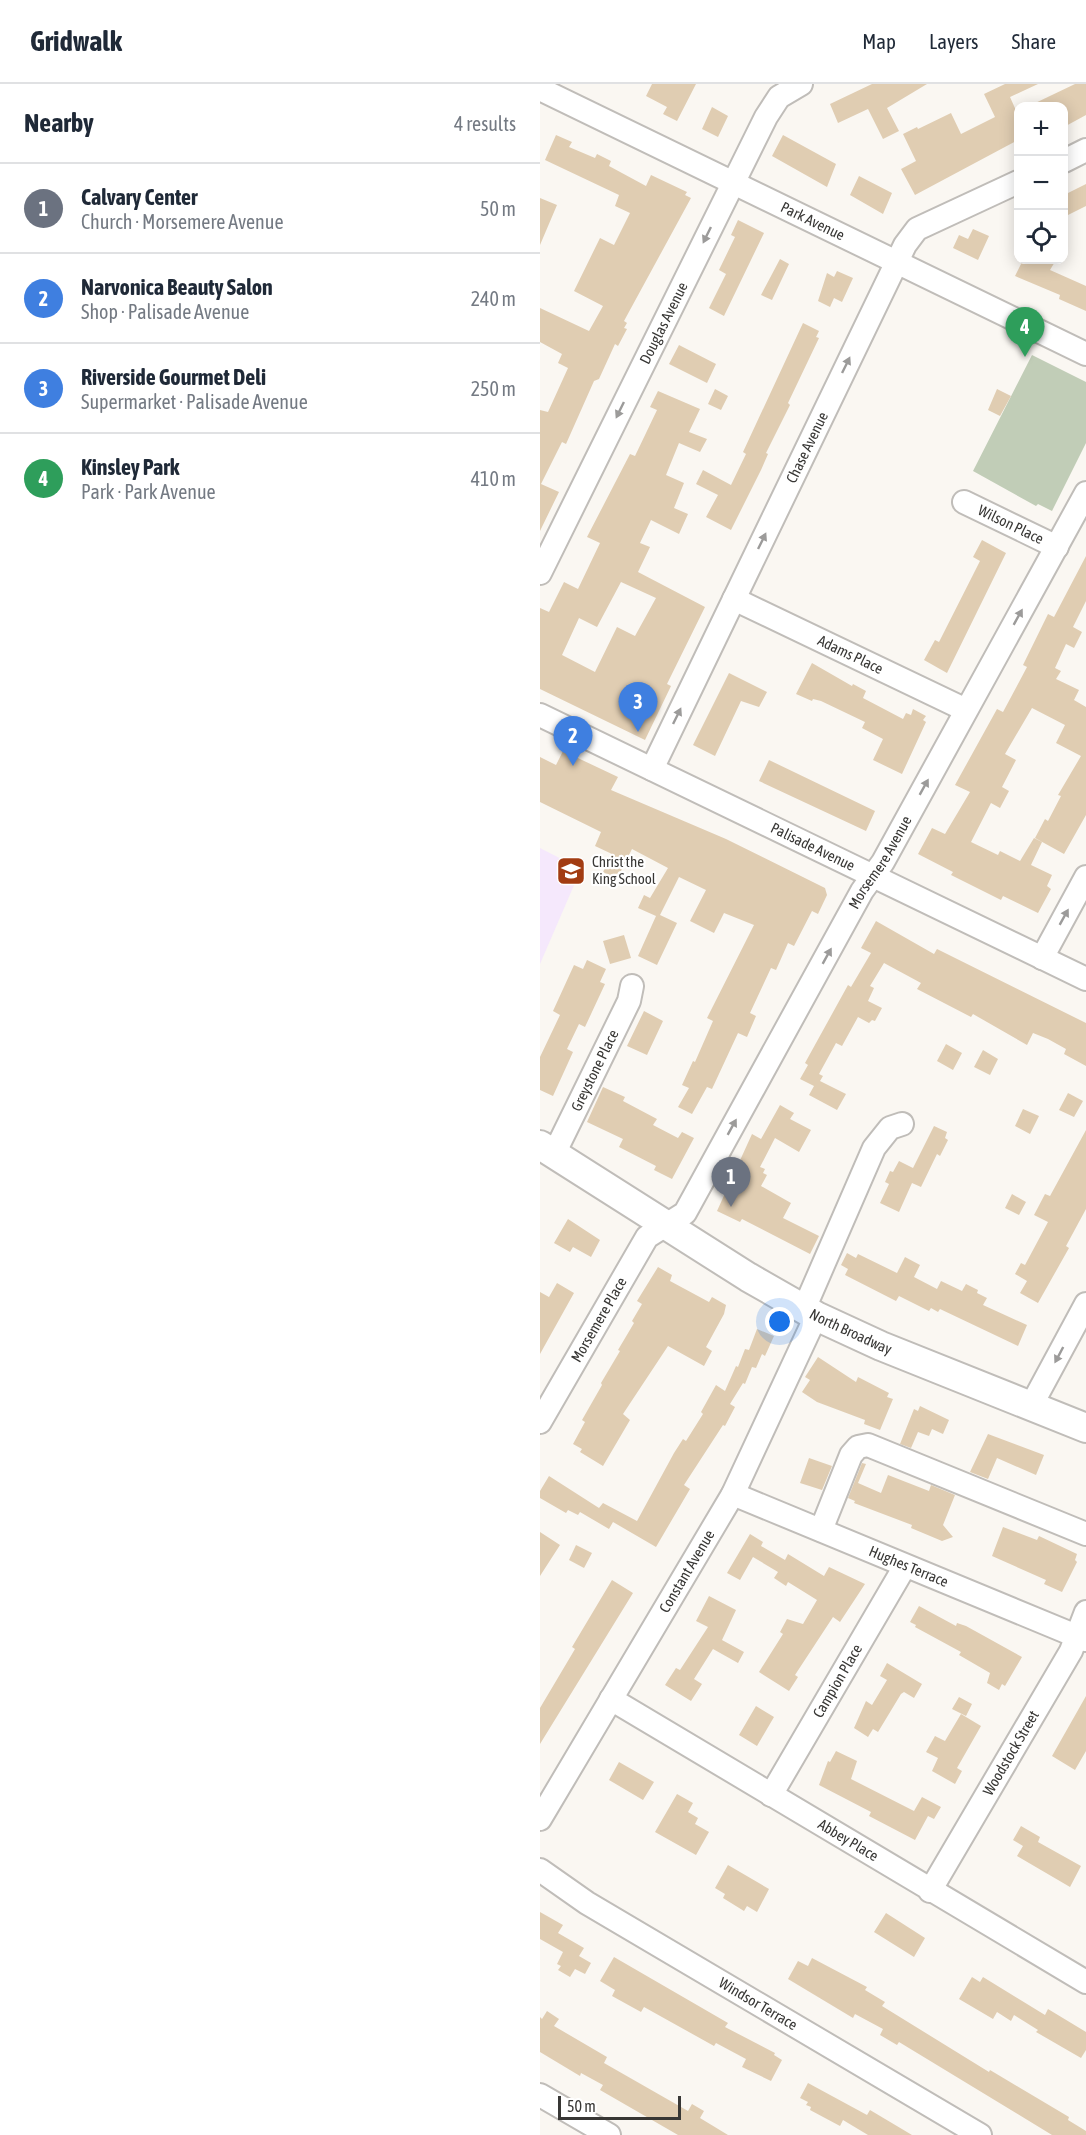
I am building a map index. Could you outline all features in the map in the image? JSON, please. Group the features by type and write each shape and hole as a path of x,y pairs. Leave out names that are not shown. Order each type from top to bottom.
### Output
{"main road":[{"name":"North Broadway","path":"547,1150 748,1278 810,1312 881,1346 1086,1428"}],"street":[{"name":"Douglas Avenue","path":"540,573 732,183 779,97 801,84"},
{"name":"Park Avenue","path":"540,89 1086,354"},
{"path":"1068,159 1086,150"},
{"name":"Chase Avenue","path":"652,769 896,262 917,230 1014,184"},
{"name":"Morsemere Avenue","path":"666,1226 685,1213 1086,493"},
{"name":"Wilson Place","path":"964,502 1057,547"},
{"name":"Adams Place","path":"734,598 966,710"},
{"name":"Palisade Avenue","path":"540,715 1086,979"},
{"path":"1042,958 1086,877"},
{"name":"Greystone Place","path":"547,1150 629,1001 632,986"},
{"name":"Constant Avenue","path":"540,1819 733,1494 810,1312 874,1148 890,1128 902,1124"},
{"name":"Morsemere Place","path":"540,1422 647,1236 666,1226"},
{"path":"1031,1406 1086,1304"},
{"path":"821,1530 851,1455 858,1447 868,1445 1086,1534"},
{"name":"Hughes Terrace","path":"733,1494 1081,1639"},
{"name":"Campion Place","path":"771,1795 905,1566"},
{"name":"Woodstock Street","path":"930,1891 1071,1651 1081,1639 1086,1612"},
{"name":"Abbey Place","path":"611,1700 1086,1982"},
{"name":"Windsor Terrace","path":"540,1870 587,1903 980,2135"},
{"path":"540,2095 609,2135"}],"shaded area":[{"path":"540,848 581,869 540,964"}],"green space":[{"path":"1032,355 1086,382 1086,443 1052,511 1038,504 1036,506 973,471"}],"building":[{"path":"652,84 696,84 677,121 663,114 667,107 646,96"},
{"path":"872,84 927,84 887,108 899,131 883,139 868,109 838,123 830,104"},
{"path":"1005,84 1038,84 1010,97 1014,106 1014,142 915,195 901,169 916,161 903,134 951,113 961,134 995,117 984,94"},
{"path":"1075,84 1086,84 1086,115 1068,125 1068,102 1037,102"},
{"path":"712,107 728,116 718,137 702,129"},
{"path":"556,135 572,142 569,147 595,158 597,154 611,161 609,166 646,186 651,175 687,192 685,195 691,198 624,321 627,323 624,328 627,329 618,346 615,344 599,379 594,381 566,444 562,442 541,484 559,492 540,531 540,410 548,412 568,368 558,363 562,354 540,342 540,308 589,331 603,306 574,291 600,238 614,245 630,213 615,206 619,195 545,160"},
{"path":"783,135 836,164 827,187 772,156"},
{"path":"859,176 892,193 883,214 850,195"},
{"path":"1086,184 1086,206 1068,215 1068,193"},
{"path":"540,198 557,205 540,245"},
{"path":"738,220 764,233 724,316 709,308 726,274 719,270 735,237 731,235"},
{"path":"973,229 989,236 978,260 953,248 959,235 968,239"},
{"path":"780,259 789,264 772,300 761,295"},
{"path":"1021,264 1054,264 1050,270 1086,286 1086,311 1059,299 1060,295 1015,276"},
{"path":"837,271 853,278 842,302 834,298 830,307 818,301 827,273 834,277"},
{"path":"803,323 819,331 816,337 819,338 766,453 768,454 761,470 731,530 706,517 718,495 696,484 703,470 731,485 746,454 743,452"},
{"path":"679,345 716,364 707,383 669,364"},
{"path":"715,389 728,396 721,410 708,404"},
{"path":"997,389 1011,396 1000,416 988,410"},
{"path":"658,391 700,409 689,432 707,439 700,452 679,443 666,475 684,483 674,508 688,514 679,534 651,520 640,543 650,547 638,572 705,607 667,684 671,686 645,740 540,689 540,608 549,612 564,582 578,589 600,543 587,537 630,454 635,456 657,410 650,407","holes":["621,582 656,598 635,636 617,627 595,672 562,655 579,618 597,627"]},
{"path":"982,540 1006,553 947,673 924,660 935,640 939,642 980,561 973,557"},
{"path":"1086,556 1086,601 1073,627 1082,632 1074,648 1066,644 1055,668 1061,671 1056,679 1079,690 1074,700 1086,707 1086,815 1064,854 1035,838 1045,819 1048,821 1061,796 1058,795 1081,756 1056,743 1065,725 1032,708 1005,754 1016,760 1002,787 1009,791 1000,808 991,803 971,842 998,855 1000,851 1020,861 1034,838 1042,842 1031,865 1052,875 1047,886 1051,889 1038,913 1003,896 1001,900 951,875 953,872 918,854 932,828 945,834 970,792 955,785 997,709 1003,712 1027,667 1023,665 1048,614 1054,617"},
{"path":"812,663 852,686 853,684 866,691 863,698 903,719 906,713 911,715 913,709 926,716 923,720 926,722 902,774 873,760 883,739 862,728 865,722 821,701 813,699 812,701 796,694"},
{"path":"729,673 767,692 759,707 741,701 715,756 693,745"},
{"path":"563,751 618,777 611,790 726,839 825,888 827,895 818,914 812,911 794,946 788,943 776,970 771,968 750,1013 756,1016 747,1037 738,1033 712,1089 707,1087 692,1114 678,1107 689,1088 682,1085 713,1021 707,1018 754,925 724,913 714,933 690,921 706,890 679,877 660,915 677,923 657,965 638,956 656,916 638,908 644,895 650,898 668,868 632,849 617,879 603,872 612,854 595,846 601,832 540,802 540,757 556,765"},
{"path":"769,760 875,811 866,831 759,781"},
{"path":"876,921 934,954 937,949 1086,1023 1086,1066 1064,1054 1066,1049 1048,1039 1033,1033 1027,1045 973,1014 971,1017 917,989 921,983 884,963 870,986 874,988 868,1001 882,1008 875,1021 872,1020 869,1023 858,1017 842,1046 836,1043 819,1074 823,1076 820,1081 846,1094 837,1110 809,1095 814,1086 800,1079 808,1065 805,1063 848,985 851,987 871,953 861,948"},
{"path":"624,935 631,958 610,964 603,941"},
{"path":"587,960 606,969 600,982 605,984 585,1027 579,1024 567,1049 573,1052 553,1096 540,1090 540,1057 560,1015 553,1011 574,965 583,969"},
{"path":"644,1011 663,1021 647,1055 627,1046"},
{"path":"946,1044 962,1053 953,1070 937,1061"},
{"path":"983,1050 998,1059 990,1075 974,1067"},
{"path":"603,1087 625,1097 623,1101 657,1119 653,1125 678,1138 682,1132 694,1138 672,1179 654,1170 656,1166 619,1147 623,1139 587,1122"},
{"path":"1068,1093 1083,1101 1074,1117 1059,1110"},
{"path":"780,1105 794,1113 790,1119 811,1130 799,1152 775,1138 760,1167 765,1169 763,1173 767,1175 761,1186 791,1203 783,1218 819,1236 810,1254 742,1219 740,1222 717,1211 752,1134 761,1139"},
{"path":"1023,1109 1039,1116 1030,1134 1015,1126"},
{"path":"934,1126 947,1132 945,1138 948,1140 940,1156 937,1154 921,1187 912,1183 899,1212 880,1203 889,1184 885,1182 890,1171 893,1172 899,1161 913,1168"},
{"path":"1086,1130 1086,1209 1066,1246 1069,1248 1038,1303 1020,1293 1027,1281 1015,1274 1021,1263 1025,1265 1048,1222 1034,1215 1045,1194 1050,1196"},
{"path":"1012,1194 1026,1202 1019,1215 1005,1208"},
{"path":"568,1219 600,1240 591,1257 573,1247 570,1252 554,1243"},
{"path":"847,1253 856,1258 858,1254 897,1273 905,1257 920,1265 914,1277 937,1289 941,1281 962,1291 966,1284 978,1290 977,1293 987,1298 983,1305 1027,1325 1018,1346 940,1309 938,1312 931,1308 929,1311 899,1296 896,1301 845,1275 848,1269 841,1265"},
{"path":"658,1267 672,1275 670,1281 709,1302 712,1297 726,1305 724,1314 706,1347 712,1351 704,1366 668,1346 623,1414 630,1420 603,1466 580,1452 582,1449 573,1444 585,1422 582,1420 634,1323 632,1321 642,1304 637,1301"},
{"path":"557,1283 574,1293 540,1354 540,1292 549,1297"},
{"path":"757,1329 774,1336 765,1356 762,1354 756,1368 752,1367 745,1384 743,1383 730,1404 735,1407 725,1426 723,1425 684,1485 690,1489 656,1547 613,1522 609,1529 580,1512 578,1515 568,1510 566,1513 540,1498 540,1491 549,1476 599,1508 603,1503 637,1521 674,1453 683,1439 686,1441 703,1414 701,1412 716,1385 725,1391 745,1349 749,1350"},
{"path":"818,1357 856,1382 858,1377 889,1393 887,1397 893,1399 880,1430 864,1424 865,1420 817,1402 802,1392 810,1380 805,1377"},
{"path":"920,1406 949,1420 943,1434 932,1429 929,1436 918,1432 911,1448 900,1444 914,1409 918,1411"},
{"path":"988,1434 1044,1455 1036,1475 997,1458 988,1479 970,1472"},
{"path":"809,1458 832,1466 822,1490 800,1483"},
{"path":"862,1463 866,1464 858,1483 881,1493 888,1475 929,1491 931,1485 955,1495 943,1525 953,1537 942,1541 911,1528 912,1525 854,1503 855,1501 848,1498"},
{"path":"1003,1527 1037,1540 1039,1536 1077,1554 1075,1560 1077,1562 1062,1592 1044,1584 1046,1580 992,1556"},
{"path":"540,1532 560,1545 540,1576"},
{"path":"750,1534 763,1542 761,1546 785,1560 788,1554 824,1576 829,1567 865,1584 840,1622 833,1617 795,1675 798,1677 789,1691 759,1672 783,1634 780,1632 787,1619 803,1624 817,1600 788,1582 786,1586 774,1578 778,1572 753,1557 740,1580 727,1573"},
{"path":"576,1545 592,1553 584,1568 569,1560"},
{"path":"612,1580 633,1593 540,1744 540,1708 575,1649 572,1647"},
{"path":"709,1596 736,1610 722,1640 744,1652 738,1663 713,1649 694,1679 702,1684 691,1701 665,1685 676,1668 680,1670 708,1627 696,1621"},
{"path":"919,1606 956,1626 957,1623 966,1626 1022,1657 1005,1686 1002,1684 999,1690 987,1683 990,1673 959,1655 961,1652 915,1627 916,1625 910,1622"},
{"path":"887,1663 922,1684 914,1698 904,1692 901,1694 878,1732 873,1729 868,1737 854,1728 866,1701 872,1705 887,1680 880,1676"},
{"path":"1086,1696 1086,1751 1075,1770 1052,1756"},
{"path":"959,1697 972,1704 966,1716 952,1709"},
{"path":"756,1706 774,1717 757,1746 739,1735"},
{"path":"961,1714 981,1726 957,1768 962,1771 955,1784 932,1771 938,1758 926,1752 935,1736 945,1741"},
{"path":"836,1751 857,1761 851,1779 914,1811 922,1797 941,1807 934,1819 928,1816 915,1840 869,1816 871,1812 819,1785 828,1761 830,1762"},
{"path":"619,1762 654,1782 643,1800 609,1780"},
{"path":"677,1794 693,1803 688,1812 698,1818 695,1824 709,1832 696,1855 655,1832"},
{"path":"1021,1826 1040,1837 1038,1842 1081,1866 1070,1887 1017,1856 1023,1846 1013,1840"},
{"path":"728,1865 769,1889 757,1912 747,1906 744,1911 723,1898 725,1894 715,1888"},
{"path":"540,1912 563,1925 558,1933 584,1948 579,1956 591,1963 585,1974 575,1969 570,1977 558,1970 561,1966 557,1964 563,1952 540,1939"},
{"path":"886,1913 925,1938 914,1957 874,1932"},
{"path":"614,1957 728,2023 725,2027 775,2053 774,2055 782,2060 771,2081 742,2067 746,2059 716,2043 714,2046 644,2007 641,2012 612,1996 615,1990 600,1981"},
{"path":"812,1958 867,1987 865,1990 885,2002 882,2006 989,2072 990,2070 1069,2117 1068,2120 1086,2131 1086,2135 1052,2135 899,2042 897,2045 880,2035 883,2029 855,2014 853,2018 788,1979 798,1961 808,1966"},
{"path":"972,1977 980,1982 983,1977 1045,2015 1048,2009 1086,2032 1086,2050 1081,2058 1036,2032 1038,2030 1014,2015 1011,2021 997,2012 993,2019 959,1999"},
{"path":"547,2011 559,2019 554,2026 607,2057 604,2063 688,2111 692,2104 704,2111 700,2118 728,2135 678,2135 600,2090 603,2085 581,2073 580,2076 540,2052 540,2017 542,2019"},
{"path":"808,2083 867,2115 870,2110 912,2135 868,2135 843,2120 840,2126 810,2110 811,2107 806,2105 808,2102 800,2098"}],"place":[{"name":"Kinsley Park","path":"1025,357"},
{"name":"Riverside Gourmet Deli","path":"638,732"},
{"name":"Narvonica Beauty Salon","path":"573,766"},
{"name":"Christ the King School","path":"571,871"},
{"name":"Calvary Center","path":"731,1207"}]}
